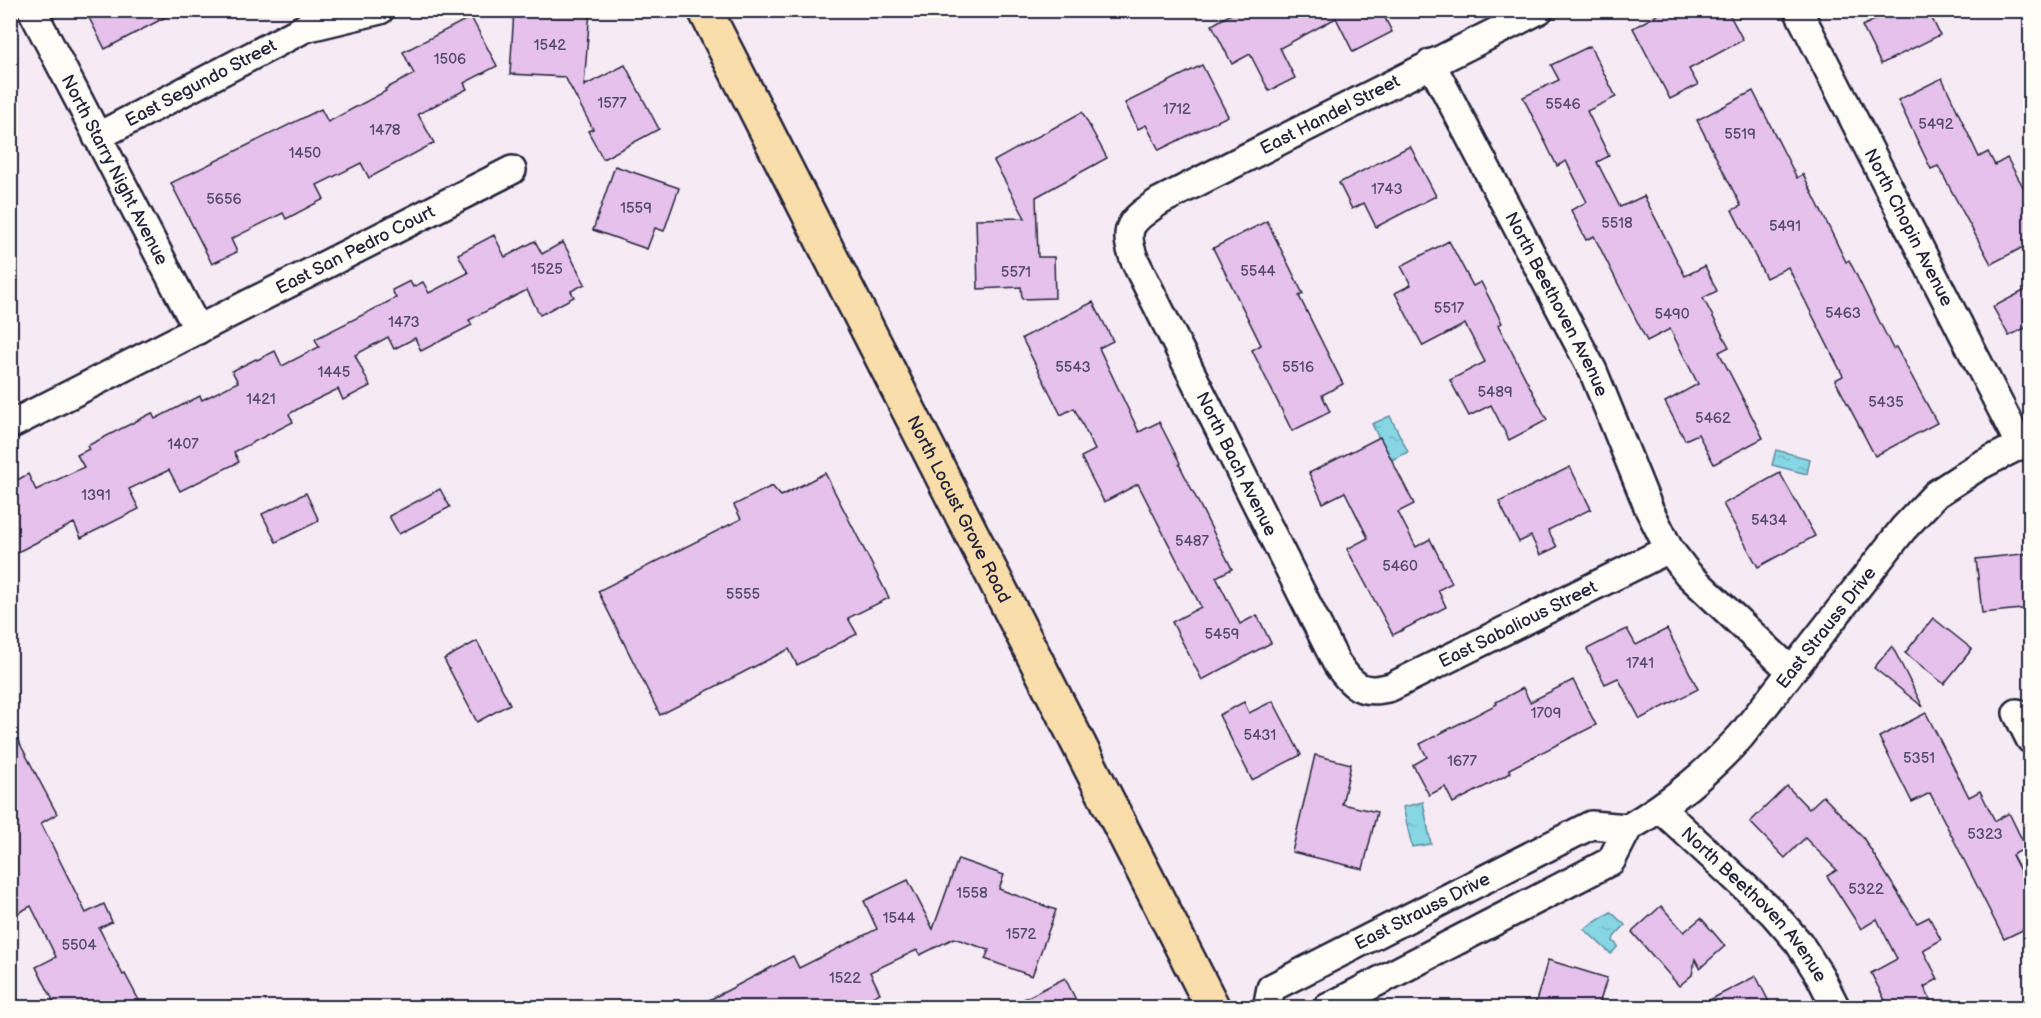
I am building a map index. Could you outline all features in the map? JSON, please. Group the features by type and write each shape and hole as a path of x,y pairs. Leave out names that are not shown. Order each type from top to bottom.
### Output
{"main road":[{"name":"North Locust Grove Road","path":"705,10 1213,1008"}],"street":[{"name":"North Starry Night Avenue","path":"32,10 198,330"},
{"name":"East Segundo Street","path":"97,137 305,28 328,10"},
{"name":"East Segundo Street","path":"305,28 380,10"},
{"name":"East Handel Street","path":"1129,228 1138,216 1160,201 1539,10"},
{"name":"North Chopin Avenue","path":"1798,10 2025,443"},
{"name":"North Beethoven Avenue","path":"1431,63 1593,370 1649,509 1669,549 1689,574 1791,671"},
{"name":"East San Pedro Court","path":"10,425 512,170"},
{"name":"North Bach Avenue","path":"1129,228 1128,244 1135,261 1337,664 1350,682 1364,690"},
{"name":"East Strauss Drive","path":"1267,1008 1271,988 1591,825 1628,828 1661,809 1718,761 1903,529 1936,494 1979,466 2025,443"},
{"name":"East Sabalious Street","path":"1364,690 1378,691 1391,687 1669,549"},
{"path":"2017,713 2031,739"},
{"name":"North Beethoven Avenue","path":"1661,809 1772,912 1799,943 1820,976 1836,1008"},
{"path":"1327,1008 1611,861 1628,828"}],"water":[{"path":"1390,416 1408,452 1390,461 1372,424"},
{"path":"1776,450 1810,459 1807,474 1772,465"},
{"path":"1423,802 1431,844 1412,847 1403,807"},
{"path":"1611,912 1625,925 1614,937 1613,941 1618,946 1611,954 1584,929"}],"building":[{"path":"85,10 179,10 105,49"},
{"path":"514,10 590,10 584,86 625,65 659,129 603,159 588,131 593,129 565,77 510,74"},
{"path":"1238,10 1381,10 1392,32 1353,52 1336,18 1280,48 1295,78 1269,91 1250,54 1232,64 1212,25"},
{"path":"1666,10 1727,10 1743,40 1689,69 1698,85 1670,99 1633,28"},
{"path":"1873,10 1928,10 1940,35 1881,64 1862,26 1877,19"},
{"path":"471,17 497,66 464,83 467,89 418,114 434,143 369,178 361,163 317,185 324,199 286,219 283,213 231,239 237,252 212,264 171,183 321,109 328,122 386,91 385,89 414,74 403,52"},
{"path":"1590,46 1616,97 1587,111 1609,156 1597,162 1620,207 1644,196 1685,276 1705,266 1717,291 1703,298 1729,347 1719,352 1763,438 1714,464 1698,434 1685,440 1665,402 1698,384 1670,329 1647,341 1594,236 1586,240 1571,210 1587,202 1566,161 1557,166 1523,97 1559,80 1551,65"},
{"path":"1202,65 1228,116 1159,150 1146,125 1138,129 1125,103"},
{"path":"1942,78 1979,157 1988,152 1995,165 2007,158 2031,201 2031,243 1991,264 1938,166 1931,169 1898,100"},
{"path":"1753,91 1797,178 1803,174 1846,262 1849,260 1893,349 1896,347 1937,423 1875,456 1835,380 1843,376 1788,267 1766,278 1732,210 1741,206 1697,120"},
{"path":"1082,112 1107,158 1036,197 1038,257 1054,257 1055,298 1022,299 1021,287 978,289 976,219 1025,218 994,161"},
{"path":"1410,146 1436,196 1376,227 1364,203 1352,209 1339,183"},
{"path":"615,166 679,188 664,231 655,228 647,249 593,230"},
{"path":"1267,221 1303,294 1299,296 1343,384 1322,395 1330,412 1292,431 1252,350 1261,345 1213,248"},
{"path":"494,235 505,257 535,241 542,254 563,242 585,284 571,291 574,297 540,315 527,290 469,320 472,325 421,351 415,338 394,349 388,337 355,355 370,386 343,400 338,389 289,414 293,422 234,452 239,462 180,491 169,470 129,489 139,509 81,538 74,523 10,556 10,484 28,474 36,490 84,467 77,455 89,449 87,446 152,413 155,419 200,396 202,400 238,382 232,371 275,351 282,366 319,347 315,339 396,298 392,290 410,281 413,287 423,282 429,293 468,273 458,254"},
{"path":"1449,241 1473,286 1481,282 1502,323 1498,325 1547,420 1509,440 1491,405 1469,416 1450,380 1485,362 1465,324 1423,346 1395,293 1411,285 1401,266"},
{"path":"2031,287 2031,325 2009,336 1993,307"},
{"path":"1093,302 1113,341 1099,348 1139,432 1159,422 1232,569 1216,577 1240,624 1257,615 1271,643 1202,680 1172,622 1201,607 1138,484 1104,502 1081,457 1095,450 1074,408 1061,415 1022,338"},
{"path":"1380,437 1414,504 1398,512 1416,547 1430,539 1452,583 1438,590 1446,607 1393,635 1347,549 1368,538 1345,492 1323,503 1309,473"},
{"path":"1570,467 1591,509 1548,530 1557,547 1540,555 1531,536 1519,542 1499,502"},
{"path":"825,473 889,598 848,618 857,634 797,665 789,649 660,715 598,591 741,519 734,505 772,486 781,496"},
{"path":"1780,473 1815,536 1758,567 1723,504"},
{"path":"440,489 450,507 399,534 389,516"},
{"path":"306,493 319,521 276,542 262,514"},
{"path":"2031,553 2031,608 1982,613 1976,559"},
{"path":"1933,618 1972,649 1944,684 1905,653"},
{"path":"1627,629 1636,645 1667,629 1698,689 1640,719 1618,678 1605,684 1587,649"},
{"path":"477,641 510,704 477,722 444,659"},
{"path":"1892,646 1923,707 1874,668"},
{"path":"1573,680 1596,725 1509,769 1511,773 1453,803 1445,787 1429,795 1413,765 1427,757 1420,744 1523,688 1530,702"},
{"path":"1273,701 1301,755 1252,780 1219,715 1244,702 1249,713"},
{"path":"1926,713 1969,797 1980,791 1995,821 2009,813 2026,848 2012,855 2031,892 2031,926 2004,939 1930,793 1912,802 1879,737"},
{"path":"10,725 57,814 41,823 86,913 104,904 112,922 99,928 143,1008 57,1008 36,967 56,957 31,906 10,917"},
{"path":"1315,755 1351,764 1342,804 1377,812 1363,869 1292,852"},
{"path":"1787,786 1809,809 1823,796 1862,836 1917,923 1929,917 1941,940 1923,950 1938,979 1924,987 1931,1001 1918,1008 1889,1008 1871,973 1897,959 1877,919 1861,929 1827,876 1837,870 1805,838 1785,858 1750,822"},
{"path":"958,859 1004,875 999,889 1056,910 1032,976 985,959 989,950 954,938 920,955 917,950 870,972 880,993 851,1008 694,1008 793,956 799,968 877,929 864,901 908,880 933,929"},
{"path":"1661,906 1684,932 1701,918 1725,946 1700,968 1695,959 1692,975 1679,986 1632,932"},
{"path":"1548,960 1607,978 1598,1008 1534,1008"},
{"path":"1756,976 1772,1008 1694,1008"},
{"path":"1065,978 1080,1008 1006,1008"}]}
